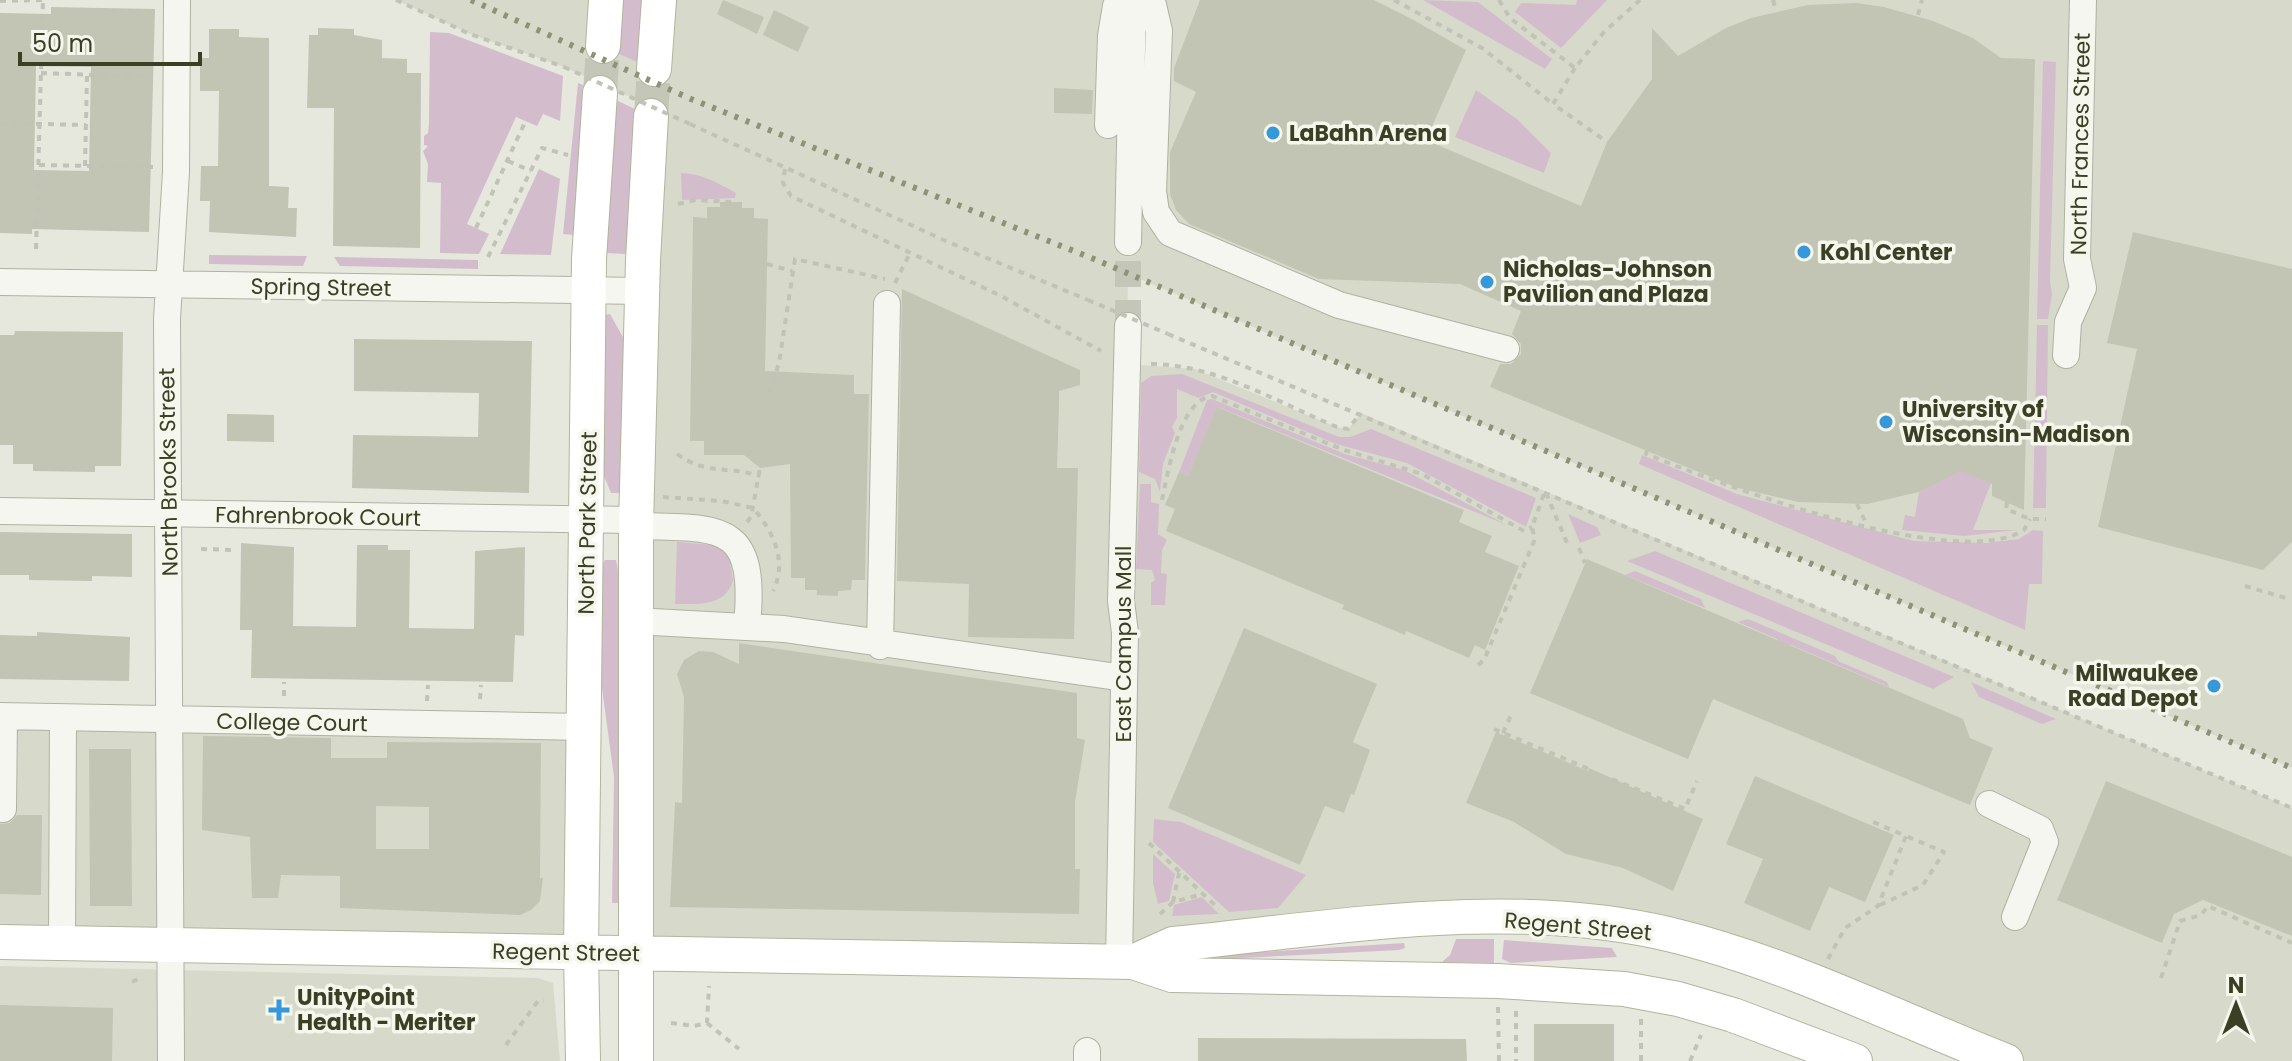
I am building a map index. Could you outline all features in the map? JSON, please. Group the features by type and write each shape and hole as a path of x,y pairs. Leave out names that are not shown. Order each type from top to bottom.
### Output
{"main road":[{"path":"603,46 606,0"},
{"path":"654,69 659,0"},
{"name":"North Park Street","path":"583,1061 581,952 589,290 600,93"},
{"path":"636,1061 638,953 634,621 642,291 651,116"},
{"name":"Regent Street","path":"1126,962 1173,944 1442,918 1567,920 1624,926 1673,936 1768,965 2006,1061"},
{"name":"Regent Street","path":"0,942 1126,962 1172,975 1498,981 1624,989 1678,999 1733,1015 1855,1061"}],"street":[{"name":"North Brooks Street","path":"171,1061 167,319 177,0"},
{"path":"1108,125 1111,36 1116,6 1124,0"},
{"path":"1128,242 1133,0"},
{"path":"1144,0 1153,5 1159,31 1153,191 1156,212 1170,233 1339,305 1506,349"},
{"name":"North Frances Street","path":"2066,355 2068,322 2083,288 2077,259 2083,0"},
{"name":"Spring Street","path":"0,282 642,291"},
{"path":"880,646 891,293"},
{"name":"East Campus Mall","path":"1126,962 1125,633 1121,601 1128,326"},
{"name":"Fahrenbrook Court","path":"0,511 587,519 719,531 732,539"},
{"path":"732,539 746,563 747,625"},
{"path":"634,621 747,625 784,638 880,646 1124,678"},
{"path":"2,716 3,809"},
{"name":"College Court","path":"2,716 585,727"},
{"path":"62,943 63,718"},
{"path":"1989,804 2040,829 2045,842 2015,917"}],"path":[{"path":"0,1 45,0 36,249"},
{"path":"396,0 470,34 564,67 785,169 1088,300 2292,808"},
{"path":"1394,0 1482,48 1607,142"},
{"path":"1499,0 1510,18 1575,68"},
{"path":"1553,104 1575,68 1604,32 1640,0"},
{"path":"1773,0 1776,11"},
{"path":"1918,15 1922,0"},
{"path":"41,73 176,77"},
{"path":"85,166 87,75"},
{"path":"476,228 526,120"},
{"path":"0,123 86,125"},
{"path":"488,257 542,148 568,155"},
{"path":"508,161 532,172"},
{"path":"39,165 156,167"},
{"path":"785,169 783,183 791,196 1001,296 1126,364 1195,369 1337,427 1348,429 1361,413"},
{"path":"678,204 696,200 731,202"},
{"path":"769,394 779,363 795,259 891,293 910,253"},
{"path":"767,264 793,271"},
{"path":"1162,500 1178,431 1202,400 1212,396 1344,450 1422,474 1524,531 1532,527"},
{"path":"1647,450 1646,454 1737,491 1913,537 1966,540 2017,535 2030,519"},
{"path":"677,454 706,470 744,471 760,476"},
{"path":"732,539 751,517 760,468"},
{"path":"1478,665 1484,660 1535,539 1532,527 1545,491"},
{"path":"1545,491 1567,543"},
{"path":"2007,502 2006,509 2030,519 2046,519"},
{"path":"1857,504 1867,525"},
{"path":"1579,548 1585,563"},
{"path":"201,549 235,550"},
{"path":"2245,586 2286,598"},
{"path":"283,698 284,682"},
{"path":"427,701 428,685"},
{"path":"480,702 481,685"},
{"path":"1503,733 1512,713"},
{"path":"1494,729 1589,769"},
{"path":"1612,779 1685,809 1697,781"},
{"path":"1828,959 1845,928 1878,906 1923,885 1933,874 1944,852 1873,822"},
{"path":"1878,906 1906,836"},
{"path":"1149,843 1227,916"},
{"path":"1173,902 1179,871"},
{"path":"1160,914 1173,902 1203,894"},
{"path":"2161,978 2180,921 2201,915 2208,906 2292,943"},
{"path":"132,982 138,979"},
{"path":"707,1023 709,986"},
{"path":"506,1045 538,1001 544,1001"},
{"path":"1498,1005 1499,1061"},
{"path":"1516,1005 1516,1061"},
{"path":"1641,1010 1641,1061"},
{"path":"671,1023 694,1026 707,1023"},
{"path":"707,1023 739,1049"},
{"path":"1690,1061 1705,1026"}],"shaded area":[{"name":"University of Wisconsin-Madison","path":"396,0 2292,0 2292,768 1128,274 1127,364 1195,369 1337,427 1348,429 1361,413 2292,808 2292,1061 2006,1061 1624,926 1173,944 638,953 652,107 564,67 470,34"},
{"path":"622,0 643,0 640,63 619,54"},
{"path":"1423,0 1478,2 1552,59 1545,69"},
{"path":"1577,0 1607,0 1561,48 1515,12 1521,3 1576,5"},
{"path":"430,32 449,33 563,76 560,121 543,114 537,126 516,117 467,224 489,234 479,254 440,253 441,183 427,182 428,164 423,151 428,146 424,145 424,136 428,133 429,123"},
{"path":"2043,61 2056,62 2052,294 2048,319 2037,319"},
{"path":"578,83 583,85 574,235 563,234"},
{"path":"1476,90 1517,119 1551,153 1544,173 1455,137"},
{"path":"616,100 637,110 629,244 625,254 607,253"},
{"path":"539,169 560,179 551,255 500,254"},
{"path":"681,173 716,182 736,193 735,198 682,200"},
{"path":"209,255 307,256 303,266 209,264"},
{"path":"334,257 478,260 478,269 340,266"},
{"path":"610,314 624,339 623,493 611,493 602,471 604,315"},
{"path":"2037,325 2048,325 2046,508 2033,508"},
{"path":"1182,374 1339,437 1350,437 1371,429 1536,498 1526,527 1407,463 1336,444 1213,392 1199,398 1177,389 1177,418 1172,427 1175,433 1163,464 1160,492 1155,479 1139,472 1141,383 1151,376"},
{"path":"1212,399 1345,454 1404,470 1507,525 1218,407 1188,476 1179,472 1207,400"},
{"path":"1642,455 1737,494 1914,541 1986,543 2019,539 2033,530 2043,531 2042,584 2029,584 2025,630 1639,464"},
{"path":"1961,470 1991,483 1973,530 2016,530 1964,536 1902,530 1905,515 1915,517 1919,492"},
{"path":"1140,484 1151,484 1151,502 1159,504 1158,534 1167,540 1162,550 1161,573 1167,574 1165,605 1151,605 1151,583 1155,580 1152,570 1136,569"},
{"path":"1568,514 1597,527 1601,535 1580,543"},
{"path":"677,542 714,545 729,556 733,580 724,595 710,602 675,604"},
{"path":"1655,551 1954,677 1933,689 1627,561"},
{"path":"605,560 616,560 620,580 621,903 612,903 614,777 599,666 601,568"},
{"path":"1635,571 1701,599 1705,608 1625,575"},
{"path":"1748,619 1835,656 1838,661 1887,682 1889,687 1791,645 1781,648 1777,639 1738,622"},
{"path":"1971,682 2056,719 2042,724 1979,697"},
{"path":"0,723 585,727 581,952 0,925"},
{"path":"1154,819 1181,822 1306,875 1278,908 1229,912 1153,842"},
{"path":"1153,854 1175,874 1169,901 1158,904 1153,883"},
{"path":"1202,897 1219,914 1172,916 1174,905"},
{"path":"1456,939 1494,939 1494,963 1442,962 1450,955"},
{"path":"1504,940 1612,948 1617,957 1511,963 1502,959"},
{"path":"1404,943 1405,948 1399,950 1183,961 1183,957"},
{"name":"UnityPoint Health - Meriter","path":"0,966 538,978 553,983 560,1061 0,1061"}],"building":[{"path":"723,0 764,17 757,34 717,14"},
{"name":"Kohl Center","path":"1200,0 1374,0 1410,18 1466,50 1426,140 1581,206 1607,142 1652,79 1652,28 1678,56 1726,28 1751,18 1808,5 1857,3 1933,21 1973,38 2001,58 2035,59 2024,510 1992,496 1992,484 1961,471 1919,492 1867,504 1798,502 1738,488 1490,387 1500,364 1511,364 1521,354 1521,344 1512,334 1521,311 1460,284 1319,279 1189,224 1176,210 1170,194 1170,152 1196,92 1174,81 1174,68"},
{"path":"51,7 155,9 149,232 32,229 32,234 0,233 0,13 51,14","holes":["36,66 91,67 89,171 34,170"]},
{"path":"774,10 809,27 798,52 763,35"},
{"path":"318,28 354,29 354,35 382,40 382,58 407,59 407,73 421,73 420,248 333,246 334,108 307,108 309,35 318,35"},
{"path":"209,29 239,29 239,37 269,38 269,186 289,187 288,208 297,208 296,237 209,232 210,201 200,201 201,166 218,166 219,91 200,91 200,58 209,58"},
{"path":"1054,88 1093,90 1092,114 1054,113"},
{"path":"720,202 742,202 742,208 754,208 754,218 768,219 765,371 854,375 854,394 869,394 865,580 852,580 851,590 838,591 838,596 817,595 817,590 805,590 805,578 791,578 790,464 760,468 744,455 704,455 704,441 690,441 693,217 707,218 707,207 720,207"},
{"path":"2133,232 2292,269 2292,542 2263,570 2098,527 2137,349 2107,343"},
{"path":"902,289 1080,370 1080,385 1059,391 1057,468 1078,468 1074,639 968,637 969,584 897,581"},
{"path":"15,331 123,332 121,466 95,466 95,472 33,471 33,464 13,464 13,445 0,445 0,335 14,335"},
{"path":"354,339 532,341 529,493 352,488 353,435 478,437 479,393 354,391"},
{"path":"1217,407 1464,510 1459,522 1492,536 1485,552 1519,566 1485,650 1475,645 1469,658 1406,631 1405,635 1342,609 1344,605 1166,531 1175,509 1165,505 1179,472 1188,476"},
{"path":"227,414 274,415 274,442 227,441"},
{"path":"0,532 132,534 132,577 92,576 92,581 29,580 29,575 0,575"},
{"path":"241,543 294,547 293,626 356,627 357,545 388,545 388,550 410,550 409,628 474,629 475,551 525,547 524,636 515,635 513,682 251,678 252,630 240,630"},
{"path":"1587,559 1963,719 1970,738 1993,748 1970,805 1713,699 1688,759 1530,693"},
{"path":"1244,628 1377,684 1353,742 1370,750 1354,795 1351,794 1344,813 1325,806 1300,865 1168,808"},
{"path":"37,632 130,637 129,681 0,679 0,635 37,636"},
{"path":"739,643 1077,693 1077,738 1085,740 1075,802 1075,869 1080,869 1079,914 670,907 675,802 682,803 684,697 677,674 684,660 699,651 713,652 739,664"},
{"path":"1496,732 1588,771 1589,768 1703,819 1673,891 1623,868 1566,854 1514,822 1466,803"},
{"path":"203,736 331,738 331,758 387,758 387,742 541,743 540,878 543,878 540,901 520,915 340,908 340,876 281,875 278,898 252,898 250,837 202,830","holes":["376,806 429,807 429,849 376,849"]},
{"path":"89,749 131,749 132,906 90,906"},
{"path":"1755,776 1894,835 1865,902 1829,887 1810,931 1744,903 1763,859 1726,844"},
{"path":"2106,781 2292,857 2292,936 2203,900 2174,914 2162,943 2057,900"},
{"path":"17,815 42,815 41,895 0,894 0,824 10,823"},
{"path":"0,1005 113,1008 112,1061 0,1061"},
{"path":"1534,1024 1614,1024 1614,1061 1534,1061"},
{"path":"1198,1038 1466,1039 1467,1061 1198,1061"}],"tunnel":[{"path":"600,93 603,46"},
{"path":"651,116 654,69"},
{"path":"1128,242 1128,326"}],"railway":[{"path":"471,0 691,99 1094,259 2292,768"}],"place":[{"name":"LaBahn Arena","path":"1273,133"},
{"name":"Kohl Center","path":"1804,252"},
{"name":"Nicholas-Johnson Pavilion and Plaza","path":"1487,282"},
{"name":"University of Wisconsin-Madison","path":"1886,422"},
{"name":"Milwaukee Road Depot","path":"2214,686"},
{"name":"UnityPoint Health - Meriter","path":"279,1010"}]}
